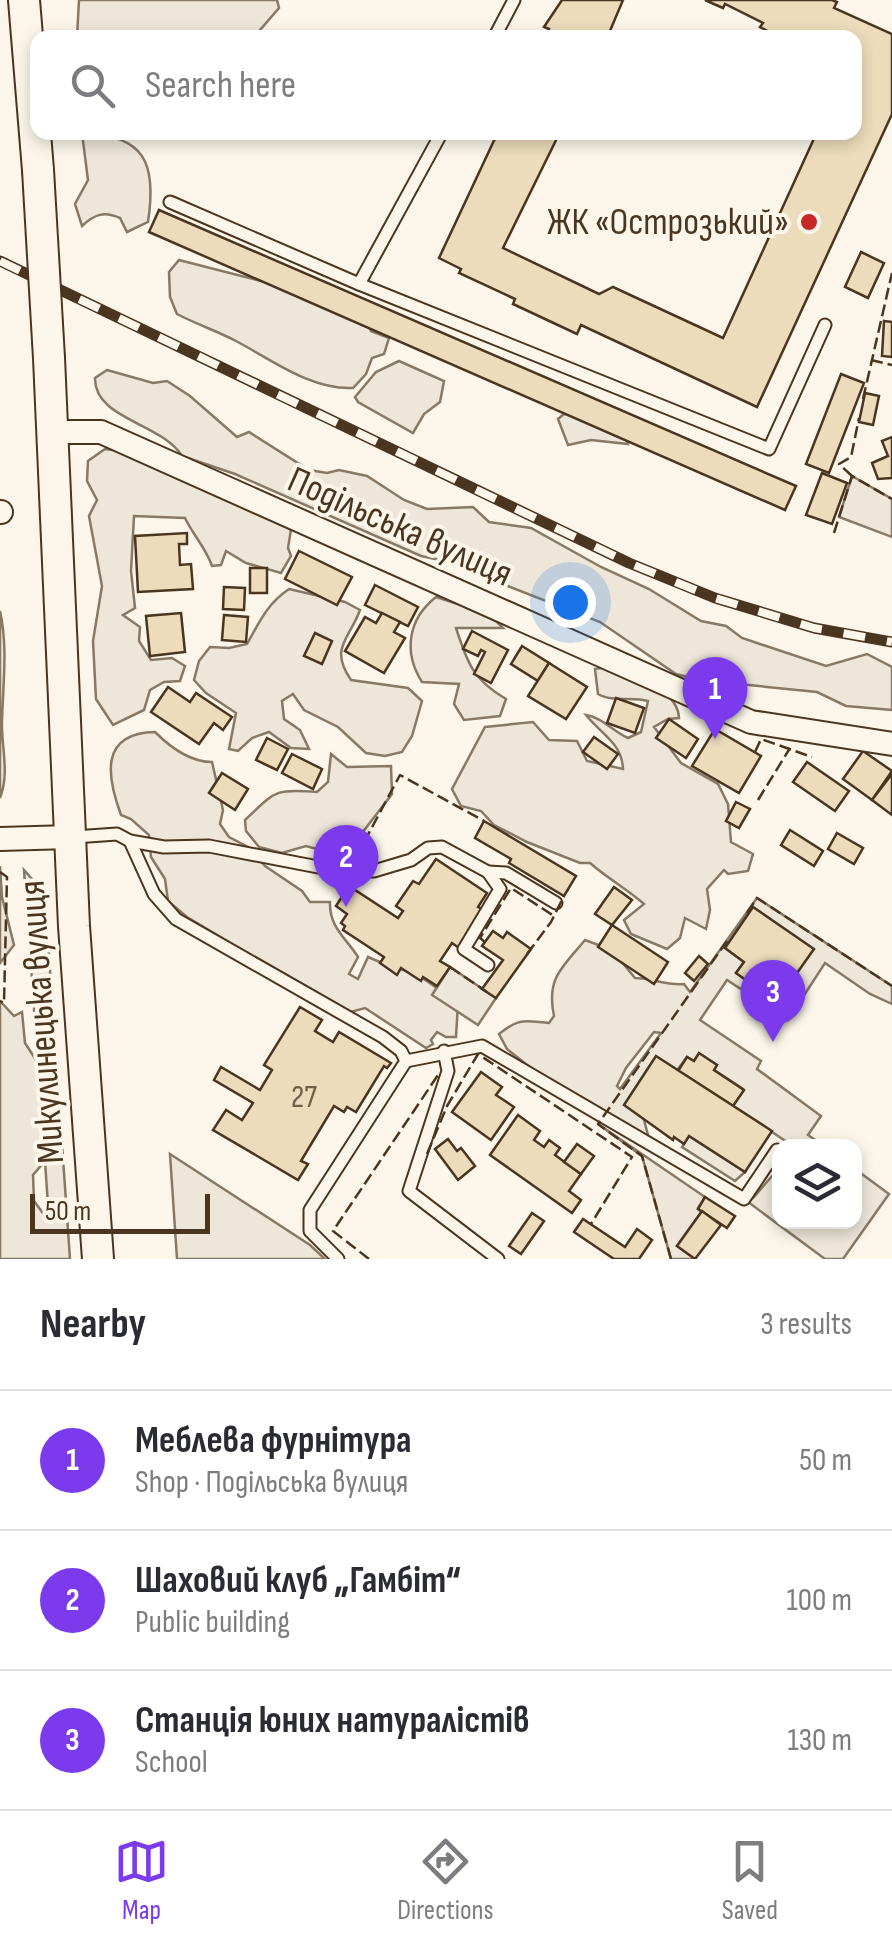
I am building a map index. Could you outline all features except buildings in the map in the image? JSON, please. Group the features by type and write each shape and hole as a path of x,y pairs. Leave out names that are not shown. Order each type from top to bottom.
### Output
{"main road":[{"name":"Микулинецька вулиця","path":"24,0 30,73"},
{"name":"Микулинецька вулиця","path":"36,140 70,837 98,1259"}],"street":[{"name":"Подільська вулиця","path":"51,432 100,432 751,722 892,744"},
{"path":"0,839 70,837"}],"lane":[{"path":"498,30 514,0"},
{"path":"359,284 438,140"},
{"path":"170,202 359,284 769,450 824,325"},
{"path":"70,837 117,834 164,848 208,846 338,871 374,871 442,846 488,872 500,889 464,948 488,965"},
{"path":"130,841 154,894 176,918 383,1037 401,1051 406,1061"},
{"path":"488,872 506,873 556,904"},
{"path":"338,1259 310,1232 310,1210 406,1061 444,1051 482,1046 744,1199 772,1157"},
{"path":"444,1051 448,1070 409,1192 498,1259"}],"shaded area":[{"path":"79,0 277,0 279,8 260,30 77,30"},
{"path":"83,140 122,140 133,146 148,168 148,222 127,232 120,218 104,214 82,226 75,204 88,180"},
{"path":"179,260 292,289 367,317 371,331 389,338 384,354 372,358 366,374 353,388 322,384 292,372 177,314 170,297 169,272"},
{"path":"399,361 444,381 440,402 424,414 413,433 355,397 376,372"},
{"path":"107,370 153,383 167,381 237,437 249,432 309,470 339,470 367,476 404,500 427,509 473,507 489,522 531,528 649,589 701,621 726,626 742,638 826,666 867,654 892,667 892,710 846,706 817,692 699,680 676,674 600,622 505,585 474,567 421,556 235,474 182,456 160,436 105,403 95,378"},
{"path":"564,414 625,428 628,444 591,440 568,445 558,419"},
{"path":"105,449 122,451 292,523 288,548 291,556 281,573 246,563 226,551 221,565 212,566 185,518 134,516 131,571 135,608 123,615 140,627 139,641 151,660 172,658 185,666 180,681 164,682 150,690 144,710 113,725 96,699 93,641 102,586 89,516 97,500 87,481 88,461"},
{"path":"852,476 892,499 892,537 839,517"},
{"path":"289,589 345,602 360,610 341,652 351,680 408,688 422,701 412,736 402,752 385,756 366,753 338,727 304,710 293,694 282,701 284,719 300,730 309,749 291,748 269,732 252,738 238,751 229,749 236,713 194,680 199,661 210,647 247,644 269,607"},
{"path":"436,597 489,614 503,628 456,628 473,669 486,685 506,699 500,716 464,720 454,704 459,684 422,682 416,671 411,636 419,615"},
{"path":"0,611 5,769 0,798"},
{"path":"612,666 653,685 671,699 679,718 654,727 681,763 718,784 728,804 731,842 753,854 748,871 728,874 724,870 707,889 710,910 706,929 685,918 680,938 667,949 631,934 624,920 644,904 590,863 580,863 494,825 481,811 461,806 452,789 485,727 533,722 549,740 577,741 587,761 623,769 615,745 586,715 628,738 641,732 648,701 598,694 595,669"},
{"path":"155,732 181,753 212,762 223,810 220,824 229,837 250,848 265,866 302,891 310,902 330,902 335,925 358,957 349,974 358,979 368,957 414,972 458,1003 456,1037 437,1032 431,1040 433,1044 426,1048 365,1008 347,1013 187,917 168,901 165,879 151,857 149,835 121,815 111,772 116,749 124,740"},
{"path":"331,754 347,767 391,766 392,794 362,833 346,845 324,851 306,846 282,853 259,847 246,831 245,820 276,794 317,792 328,782"},
{"path":"0,866 2,897 14,945 0,963"},
{"path":"24,870 39,887 46,913 70,1259 0,1259 0,1001 14,1016 22,1012 25,1043 38,1063","holes":["45,1161 49,1220 34,1201 33,1175"]},
{"path":"757,898 892,986 892,1004 825,963 788,1020 727,980 700,1020 761,1061 757,1069 821,1116 808,1135 814,1139 782,1139 733,1106 743,1089 714,1070 717,1065 699,1054 694,1061 687,1057 643,1116 649,1139 614,1127 598,1107 536,1072 507,1049 499,1034 523,1021 549,1023 554,1016 554,983 585,940 612,950 635,978 684,984 690,992","holes":["753,907 813,949 785,989 762,974 754,985 736,973 744,962 725,948","654,1032 661,1033 620,1089 617,1086 626,1068"]},
{"path":"450,967 496,998 478,1025 432,995"},
{"path":"598,1124 705,1197 698,1208 702,1211 677,1246 695,1259 671,1259 642,1156"},
{"path":"689,1136 745,1172 735,1181 682,1147"},
{"path":"170,1154 310,1245 325,1259 177,1259"},
{"path":"862,1174 889,1194 843,1259 825,1259 784,1229 862,1229"},
{"path":"772,1176 772,1220 744,1199 753,1198"}],"railway":[{"path":"0,261 629,563 715,598 814,628 892,642"}],"fence":[{"path":"863,399 892,273"},
{"path":"871,360 892,365"},
{"path":"852,476 839,464 851,457 859,418"},
{"path":"834,533 852,476 892,499"},
{"path":"755,752 761,739 812,757"},
{"path":"758,800 790,748"},
{"path":"356,857 400,775 484,821"},
{"path":"0,872 7,877 4,1003 0,1001"},
{"path":"485,942 480,938 511,888 554,916"},
{"path":"527,954 551,922 564,896"},
{"path":"747,913 757,898 892,986"},
{"path":"671,1259 642,1156 598,1124 727,941"},
{"path":"450,967 487,992"},
{"path":"427,1154 447,1106 478,1054 632,1157 591,1224"},
{"path":"369,1259 333,1231 438,1075"}],"place":[{"name":"ЖК «Острозький»","path":"809,222"},
{"name":"Меблева фурнітура","path":"715,739"},
{"name":"Шаховий клуб „Гамбіт“","path":"346,907"},
{"name":"Станція юних натуралістів","path":"773,1042"}]}
